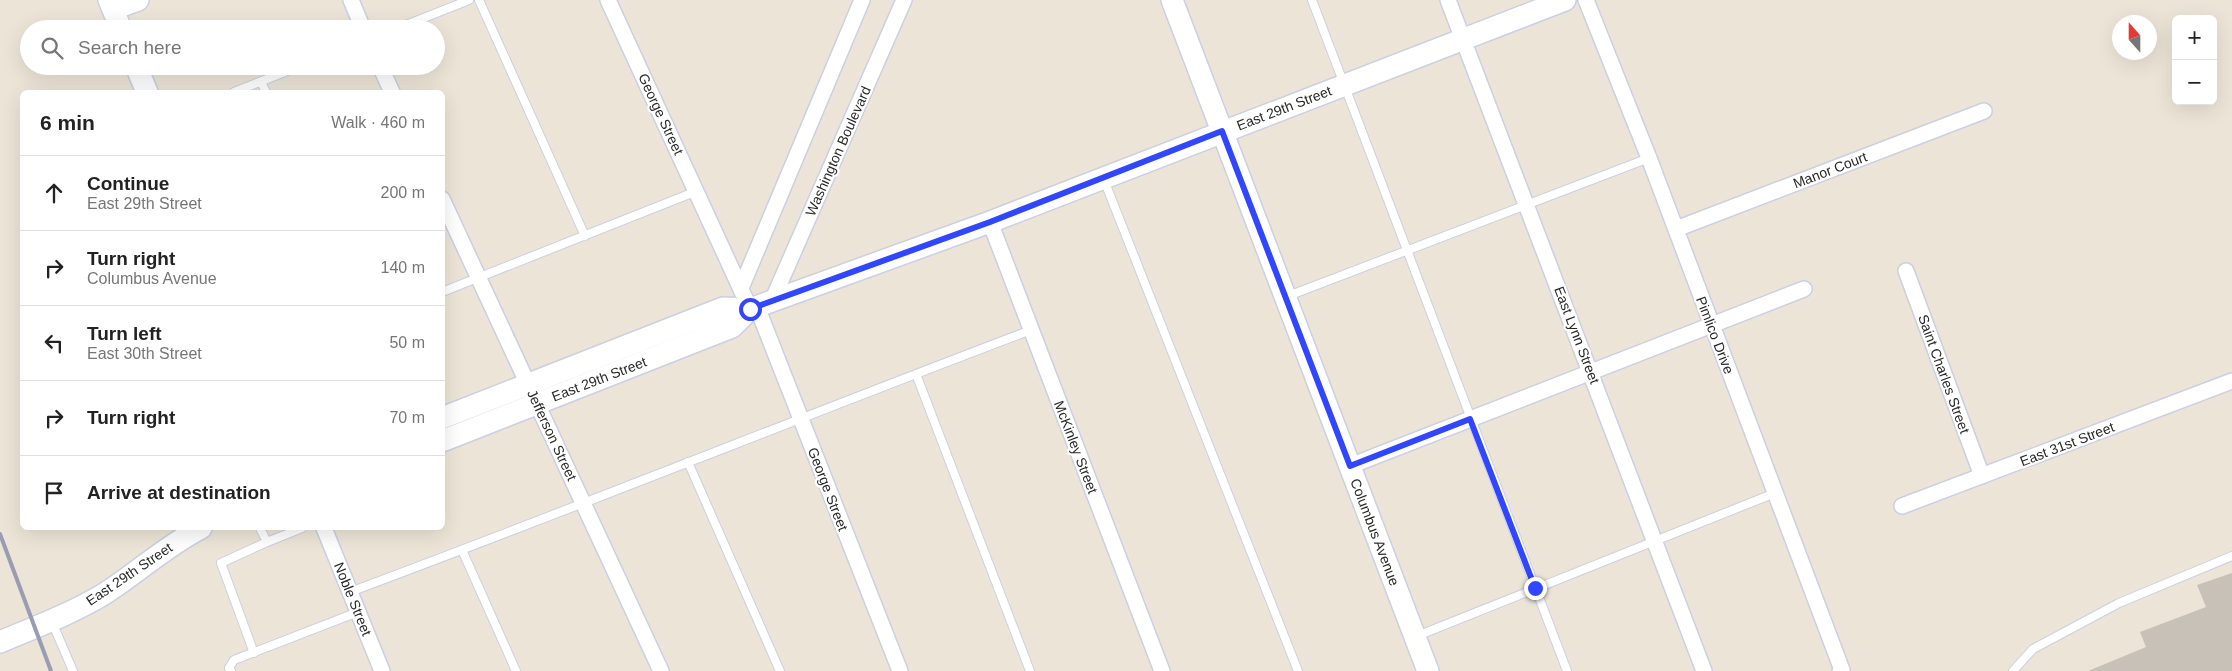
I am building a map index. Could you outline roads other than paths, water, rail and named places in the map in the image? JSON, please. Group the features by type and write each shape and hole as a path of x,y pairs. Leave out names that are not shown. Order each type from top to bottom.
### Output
{"street":[{"path":"114,13 138,0"},
{"path":"350,0 359,20"},
{"name":"George Street","path":"608,0 741,288 760,306 800,418 900,671"},
{"path":"741,288 862,0"},
{"name":"Washington Boulevard","path":"760,306 904,0"},
{"name":"Columbus Avenue","path":"1172,0 1428,671"},
{"name":"East Lynn Street","path":"1448,0 1704,671"},
{"name":"East 29th Street","path":"445,417 533,394 732,327 760,306 990,222 1565,0"},
{"name":"Pimlico Drive","path":"1586,0 1649,158 1842,671"},
{"path":"140,75 146,90"},
{"path":"384,75 391,90"},
{"name":"Manor Court","path":"1676,230 1984,111"},
{"name":"Jefferson Street","path":"445,205 661,671"},
{"name":"McKinley Street","path":"990,222 1162,671"},
{"name":"Saint Charles Street","path":"1906,271 1982,476"},
{"path":"1350,466 1804,289"},
{"name":"East 31st Street","path":"1902,506 2232,381"},
{"name":"East 29th Street","path":"445,439 533,394"},
{"name":"East 29th Street","path":"0,642 74,610 105,593 135,574 182,537 197,530"},
{"name":"Noble Street","path":"325,530 382,671"}],"lane":[{"path":"419,20 469,0"},
{"path":"480,0 585,236"},
{"path":"1312,0 1567,671"},
{"path":"239,90 278,75"},
{"path":"261,82 265,90"},
{"path":"1286,297 1649,158"},
{"path":"1103,178 1298,671"},
{"path":"445,291 697,191"},
{"path":"350,592 584,504 800,418 1031,330"},
{"path":"916,374 1030,671"},
{"path":"688,462 780,671"},
{"path":"1415,637 1775,493"},
{"path":"261,530 267,542"},
{"path":"254,653 220,563 297,530"},
{"path":"462,550 516,671"},
{"path":"2013,671 2033,649 2110,608 2232,556"},
{"path":"231,671 229,668 234,660 358,612"},
{"path":"51,620 73,671"}],"railway":[{"path":"0,534 51,671"}]}
